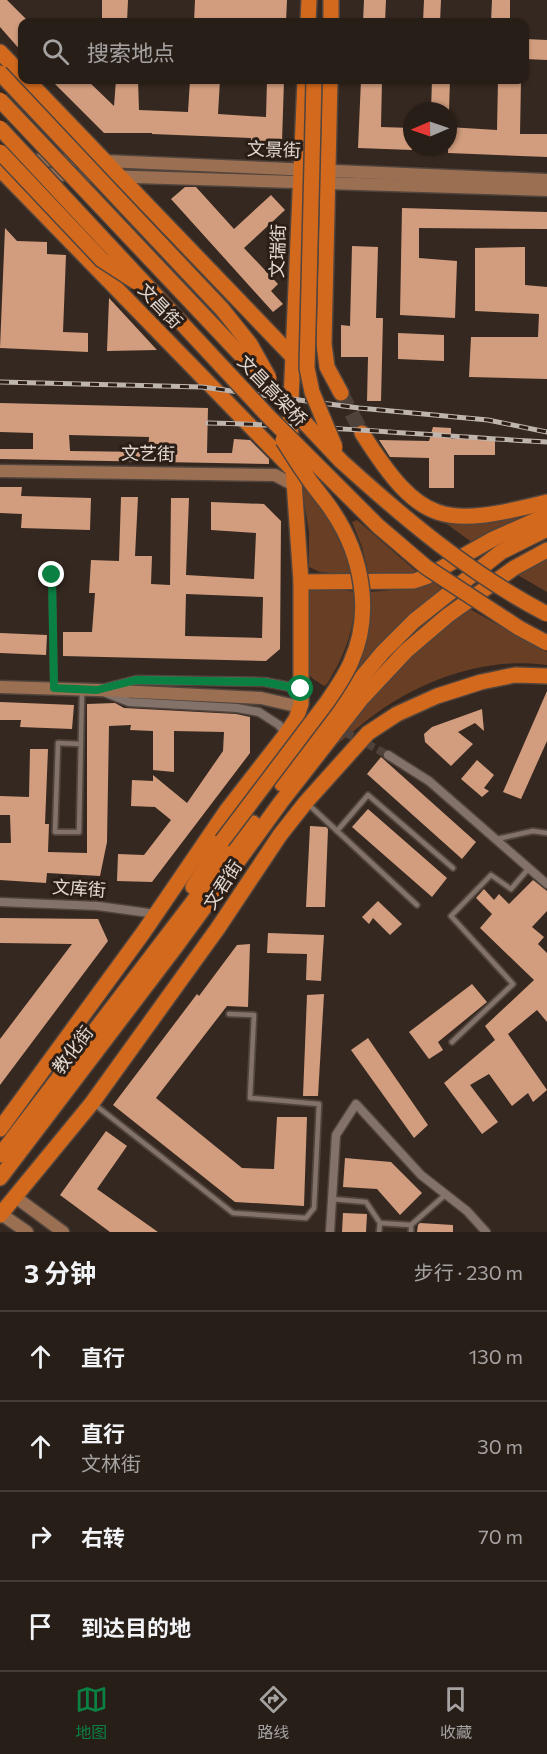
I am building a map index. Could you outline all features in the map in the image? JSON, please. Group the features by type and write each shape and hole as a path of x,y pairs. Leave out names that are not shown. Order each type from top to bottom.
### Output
{"highway":[{"path":"309,0 314,15"},
{"path":"331,0 331,18"},
{"path":"0,52 18,71"},
{"path":"0,73 222,309 250,344 278,394"},
{"path":"31,84 294,358"},
{"name":"文瑞街","path":"293,470 291,424 299,176 305,84"},
{"path":"314,84 307,368 315,402 341,460"},
{"path":"330,84 324,344 327,367 341,393"},
{"name":"文昌高架桥","path":"0,100 341,460 394,509 450,554 514,596 547,614"},
{"name":"文昌高架桥","path":"0,128 269,417 378,526 426,567 511,623 547,643"},
{"path":"0,152 102,260 158,297"},
{"name":"文昌街","path":"1,168 293,470"},
{"path":"143,933 207,863 327,702 352,660 362,612 362,589 358,563 349,540 333,512 304,473 269,417"},
{"path":"362,433 395,482 412,498 431,510 453,517 475,517 500,514 547,502"},
{"path":"2,1120 143,933 227,810 296,719 301,704 301,582 293,470"},
{"path":"301,582 414,580 426,577 494,539 547,515"},
{"path":"171,940 351,690 383,652 414,621 468,576 501,552 547,529"},
{"path":"171,940 362,698 406,651 447,616 514,568 547,550"},
{"name":"文君街","path":"0,1215 92,1102 306,802 368,733 397,714 437,696 481,682 515,675 547,676"},
{"path":"171,940 207,863"},
{"path":"171,940 248,881"},
{"name":"教化街","path":"0,1155 171,940"},
{"name":"教化街","path":"0,1178 171,940"}],"main road":[{"name":"文景街","path":"1,168 105,161 299,176"},
{"name":"文景街","path":"1,168 120,176 547,180"},
{"name":"文景街","path":"328,177 547,190"},
{"name":"文艺街","path":"0,471 275,476 294,485"},
{"path":"0,687 261,698 296,706"},
{"path":"14,1196 63,1232"},
{"path":"0,1215 27,1232"}],"street":[{"path":"97,690 136,680 264,682 301,689"},
{"path":"97,690 129,702 237,708 259,712 279,725 286,734"},
{"path":"388,755 429,781 547,884"},
{"name":"文库街","path":"0,902 98,906 156,914"},
{"path":"330,1232 336,1135 356,1104 421,1175 467,1211 486,1232"}],"lane":[{"path":"52,575 54,688"},
{"path":"80,744 58,743 55,832 79,832 82,689"},
{"path":"337,831 368,795 453,868"},
{"path":"306,802 417,905"},
{"path":"497,839 533,831 547,833"},
{"path":"452,1042 513,984 451,916 491,875 511,889 529,868"},
{"path":"92,1102 233,1213 306,1218 314,1208 319,1104 250,1098 254,1015 229,1014"},
{"path":"411,1232 411,1226 445,1195"},
{"path":"332,1198 366,1202 380,1223 379,1232"},
{"path":"380,1223 411,1226"}],"shaded area":[{"path":"306,476 346,548 352,575 320,572 309,567 309,532 300,478"},
{"path":"530,512 473,543 437,517 465,523 489,522"},
{"path":"357,520 417,572 402,576 369,576 362,547 352,522"},
{"path":"547,555 547,592 516,574"},
{"path":"433,581 442,589 419,609 330,707 358,666 366,640 370,592 403,589"},
{"path":"324,586 355,592 355,605 354,617 344,651 324,686 312,678 306,670 307,589"},
{"path":"468,608 547,652 547,665 522,663 471,669 447,676 401,697 338,744 295,797 363,707 395,669"}],"building":[{"path":"0,0 7,0 25,18 18,18 18,47 0,27"},
{"path":"102,0 128,0 127,18 102,18"},
{"path":"195,0 287,0 286,18 194,18"},
{"path":"364,0 386,0 385,18 363,18"},
{"path":"424,0 441,0 440,18 423,18"},
{"path":"492,0 510,0 510,18 491,18"},
{"path":"529,39 547,40 547,60 529,59"},
{"path":"55,84 91,84 114,106 116,84 138,84 139,110 188,112 190,84 220,84 218,114 266,117 267,84 284,84 282,142 251,141 251,138 104,133"},
{"path":"361,84 382,84 381,127 403,128 403,150 358,148"},
{"path":"432,84 450,84 449,102 431,102"},
{"path":"498,84 521,84 520,134 547,134 547,157 457,153 457,128 497,130"},
{"path":"185,187 196,187 234,229 271,195 285,210 244,248 278,284 271,291 283,304 273,312 171,199"},
{"path":"402,208 547,212 547,229 419,228 419,258 457,261 455,318 400,315"},
{"path":"5,228 17,241 47,242 47,254 66,255 63,332 88,333 88,352 0,348"},
{"path":"352,246 378,247 376,318 383,318 381,401 367,401 368,357 341,357 341,325 350,326"},
{"path":"525,247 525,285 547,287 547,379 469,377 471,337 538,337 539,314 475,311 475,248"},
{"path":"109,298 157,350 107,351"},
{"path":"398,333 444,335 444,361 398,359"},
{"path":"0,403 208,408 207,453 232,453 234,439 250,440 269,459 269,464 0,459 0,449 33,449 33,433 0,432","holes":["69,435 149,437 148,452 70,451"]},
{"path":"433,427 451,428 451,439 495,439 495,455 454,455 454,488 429,488 429,458 390,457 379,440 429,441"},
{"path":"0,487 22,487 21,496 91,498 90,530 21,528 22,514 0,513"},
{"path":"121,497 138,497 135,556 152,556 151,584 170,585 171,498 189,498 186,575 254,579 256,533 211,530 211,502 264,504 281,521 280,649 266,661 63,656 63,632 92,632 95,593 89,593 91,560 119,561","holes":["186,594 263,597 262,638 185,636"]},
{"path":"0,633 47,635 46,655 0,653"},
{"path":"547,691 547,741 521,799 503,792"},
{"path":"0,702 74,705 72,729 20,727 21,720 0,720"},
{"path":"115,703 124,708 236,714 250,717 250,753 152,882 117,881 118,854 144,855 171,820 155,807 131,806 132,780 153,781 153,775 187,803 223,751 224,732 174,731 174,772 153,770 153,731 130,730 131,725 109,726 107,842 100,876 47,873 46,883 0,880 0,843 11,843 10,815 0,815 0,796 29,797 30,749 48,749 45,824 49,824 48,852 87,853 87,704"},
{"path":"482,709 484,731 475,723 458,732 473,744 451,766 425,742 424,734 432,727"},
{"path":"381,757 476,842 462,859 367,774"},
{"path":"477,760 494,775 484,788 489,791 482,797 461,779"},
{"path":"368,809 447,878 432,897 352,827"},
{"path":"310,826 328,829 325,907 306,907"},
{"path":"533,880 547,891 547,911 532,927 544,937 538,944 547,953 547,1022 537,1010 508,1034 547,1090 533,1102 528,1093 512,1106 489,1074 470,1085 498,1122 482,1134 444,1083 495,1040 485,1026 534,980 480,928 492,914 476,898 484,889 494,900 499,894 509,904"},
{"path":"378,901 402,924 390,935 373,918 369,924 362,917"},
{"path":"0,918 98,919 108,941 0,1085 0,1039 72,944 0,943"},
{"path":"268,933 324,935 321,981 306,980 307,954 267,953"},
{"path":"250,944 248,1007 227,1006 156,1098 242,1168 274,1169 277,1117 307,1117 304,1206 235,1202 113,1105 237,945"},
{"path":"472,984 487,1002 438,1042 443,1050 429,1059 409,1032"},
{"path":"324,994 318,1096 303,1096 307,995"},
{"path":"368,1038 428,1125 414,1138 351,1050"},
{"path":"106,1131 127,1146 97,1189 158,1232 110,1232 60,1195"},
{"path":"345,1158 391,1162 422,1193 400,1215 377,1189 343,1187"},
{"path":"343,1213 367,1214 366,1232 342,1232"},
{"path":"420,1223 453,1225 453,1232 417,1232"}],"tunnel":[{"path":"341,393 362,433"},
{"path":"335,727 388,755"}],"railway":[{"path":"0,382 202,387 359,408 488,420 547,432"},
{"path":"208,423 335,428 547,442"}],"route":[{"path":"52,575 54,688 97,690 136,680 264,682 301,689"}]}
